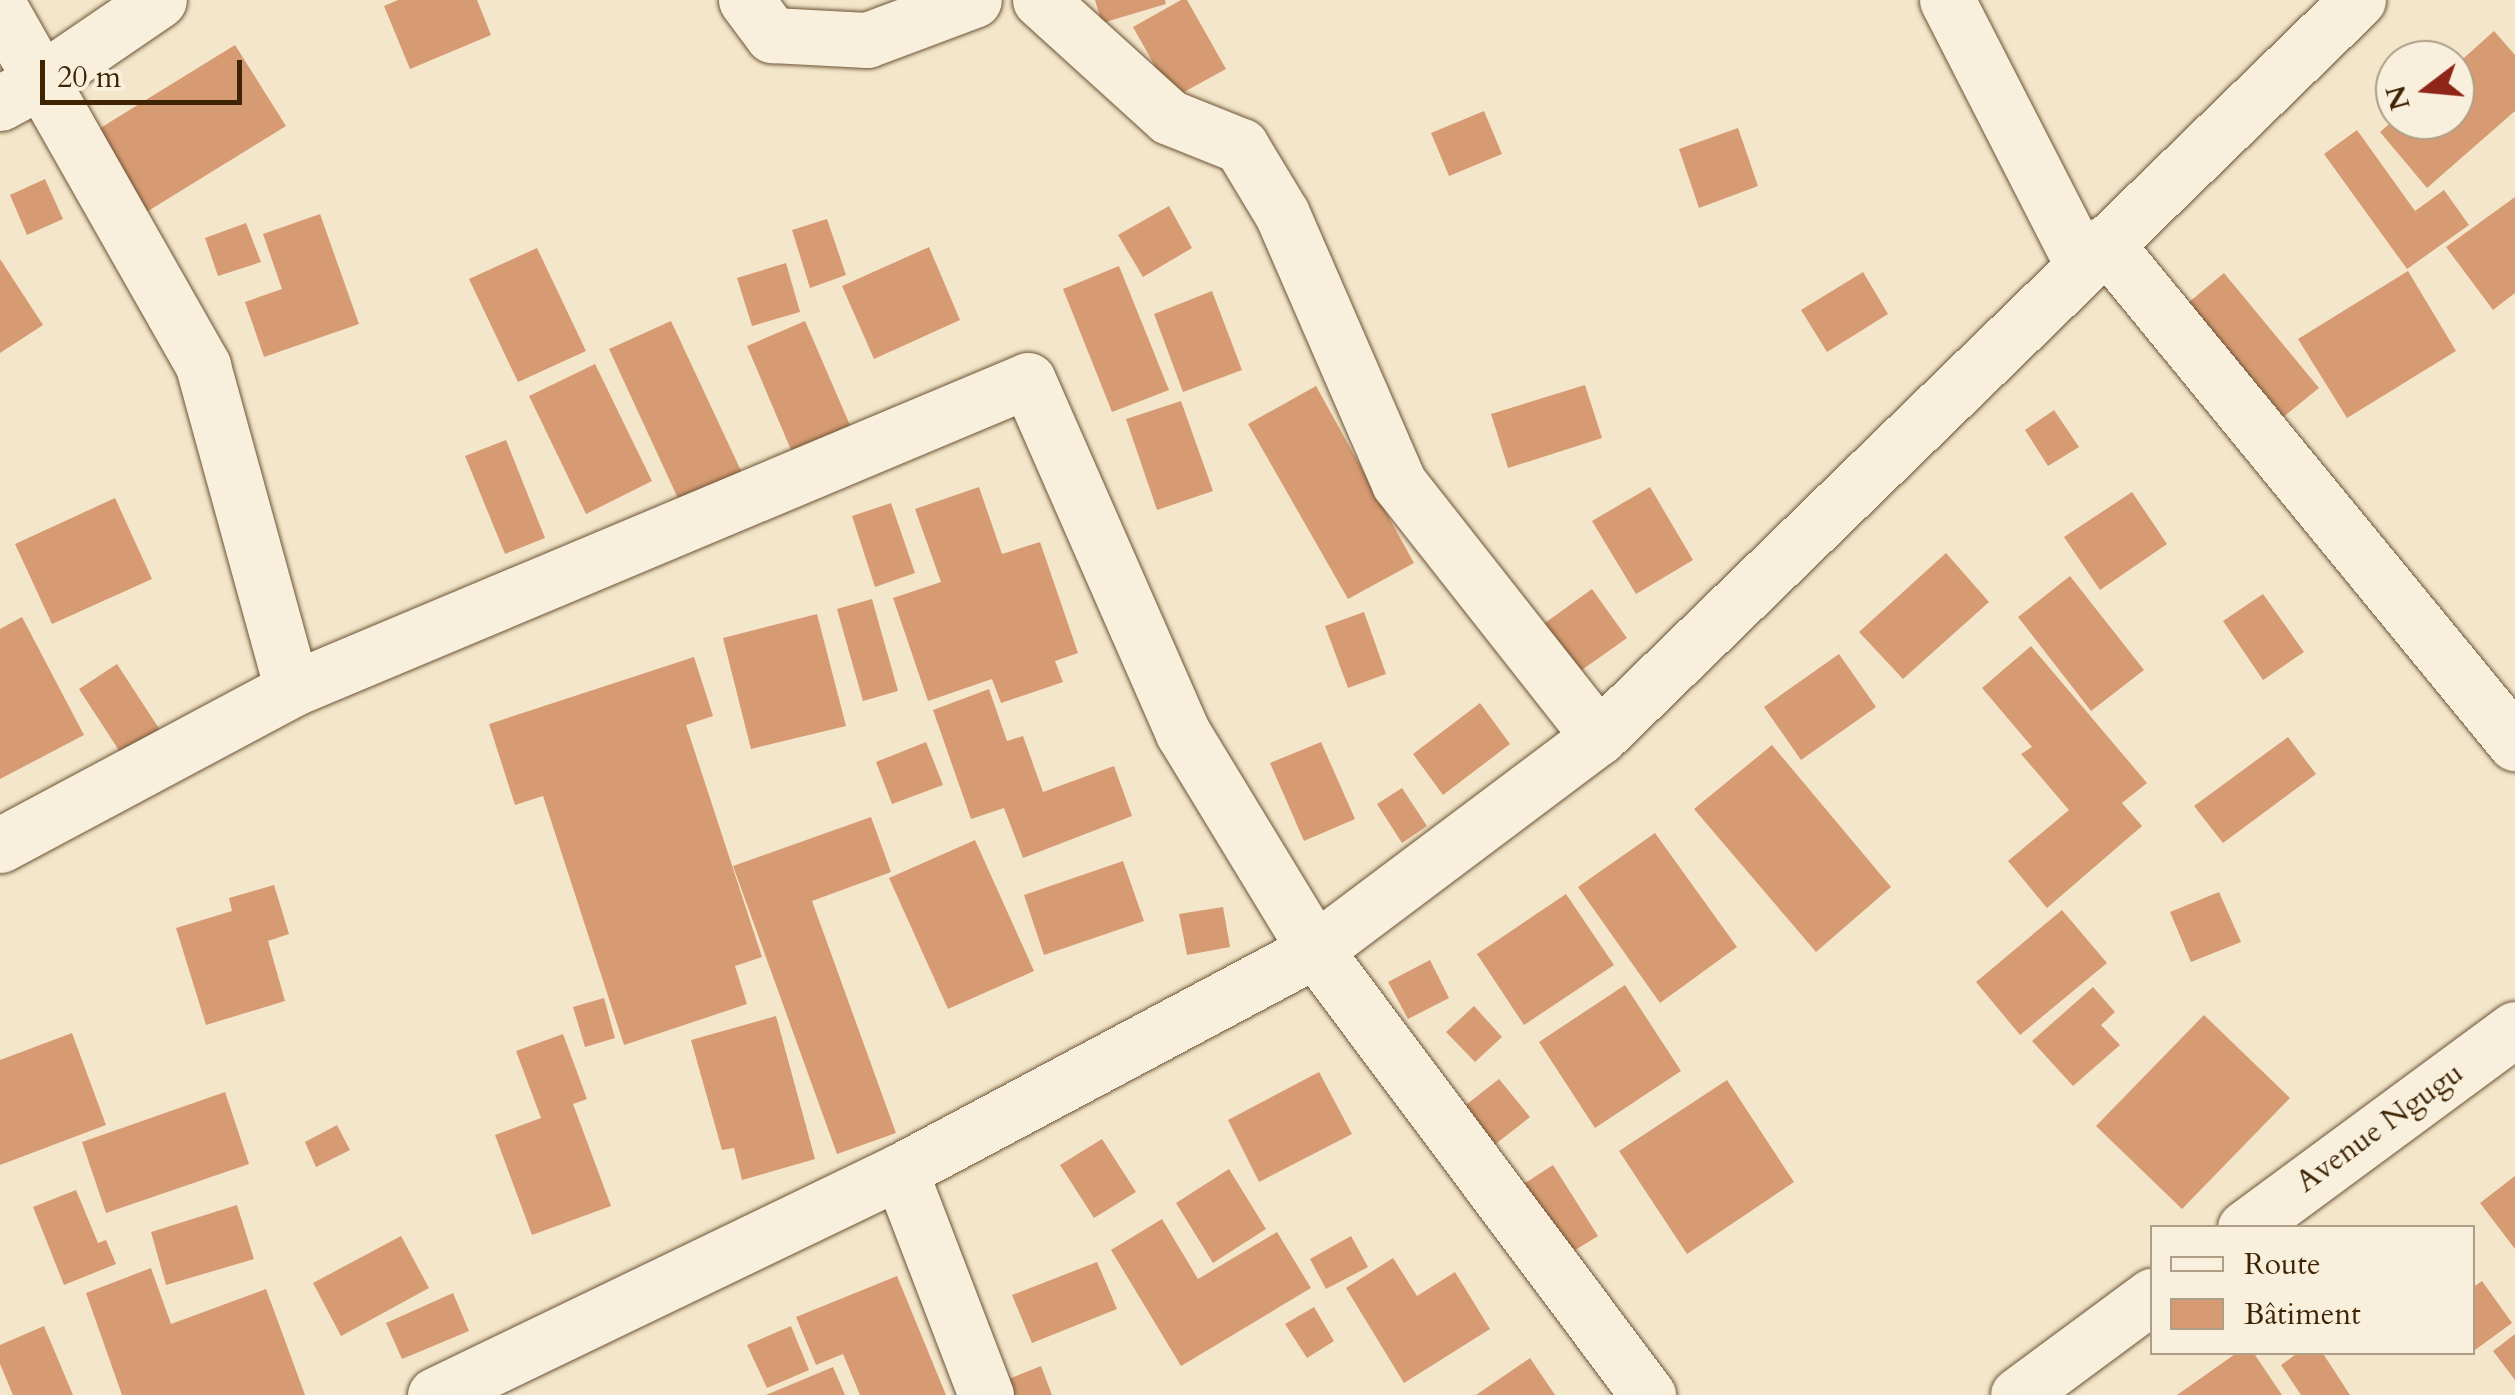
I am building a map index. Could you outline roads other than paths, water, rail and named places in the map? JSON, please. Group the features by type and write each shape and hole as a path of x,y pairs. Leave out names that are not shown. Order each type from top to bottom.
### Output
{"street":[{"path":"20,92 159,0"},
{"path":"746,0 772,35 867,40 974,0"},
{"path":"1040,0 1168,117 1241,146 1282,214 1399,482 1599,737"},
{"path":"1947,0 2094,254 2515,743"},
{"path":"435,1395 900,1171 1315,950 1599,737 2358,0"},
{"path":"0,8 20,92 203,366 292,688"},
{"path":"0,844 292,688 1028,380 1183,733 1315,950 1648,1395"},
{"name":"Avenue Ngugu","path":"2249,1225 2515,1029"},
{"path":"900,1171 986,1395"},
{"path":"2018,1395 2150,1297"}]}
